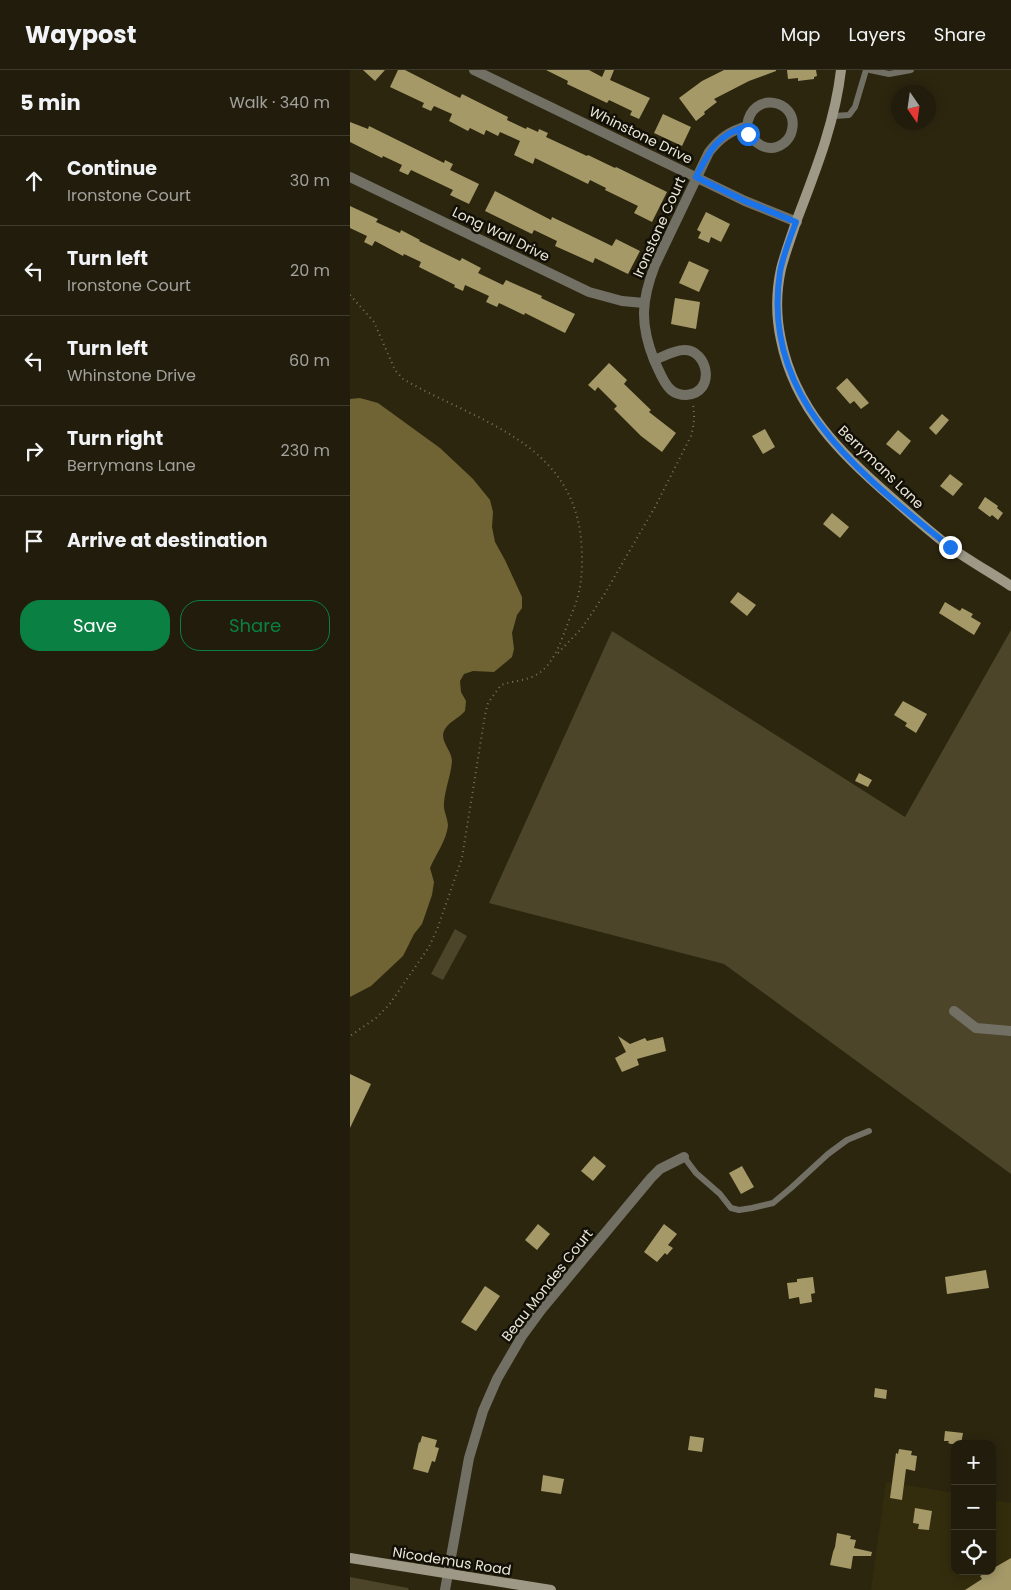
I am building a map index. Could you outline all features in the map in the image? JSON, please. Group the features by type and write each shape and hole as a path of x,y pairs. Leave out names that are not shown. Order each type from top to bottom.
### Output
{"street":[{"name":"Whinstone Drive","path":"474,70 745,201 796,222"},
{"name":"Berrymans Lane","path":"841,70 834,116 788,244 781,270 777,309 778,328 785,360 804,402 825,432 853,462 880,488 950,547 1011,586"},
{"path":"770,102 779,104 787,109 792,116 791,134 786,142 780,146 763,147 754,142 748,134 747,126 748,118 753,109 760,104 770,102"},
{"name":"Ironstone Court","path":"691,394 680,395 670,390 663,380 646,340 644,303 649,280 655,265 709,152 726,134 747,126"},
{"name":"Long Wall Drive","path":"350,177 589,292 622,302 644,303"},
{"path":"654,360 685,350 691,351 698,356 703,362 706,371 706,382 700,390 691,394"},
{"path":"954,1011 976,1028 1011,1031"},
{"name":"Beau Mondes Court","path":"444,1590 464,1484 476,1435 488,1399 508,1358 542,1310 651,1178 660,1169 684,1157"},
{"name":"Nicodemus Road","path":"350,1558 551,1590"}],"lane":[{"path":"834,116 849,114 855,107 866,70"},
{"path":"870,70 889,74 911,70"},
{"path":"684,1157 696,1173 720,1194 731,1208 739,1210 772,1203 828,1154 847,1140 869,1131"}],"path":[{"path":"350,294 374,322 395,370 403,379 501,429 524,443 547,463 561,481 573,504 579,526 583,556 582,580 576,604 559,643 556,655"},
{"path":"350,1036 376,1018 389,1005 429,947 438,927 462,858 488,703 501,685 522,681 535,676 545,669 582,628 604,595 655,507 691,436 695,413 691,394"}],"shaded area":[{"path":"360,398 378,403 440,448 473,479 490,500 493,512 492,527 495,542 522,597 522,608 517,615 512,633 514,649 512,657 494,672 473,671 464,674 460,681 461,692 466,701 465,711 449,724 443,733 452,761 444,803 448,826 443,842 430,868 434,882 432,895 422,924 414,934 403,956 371,986 350,997 350,399"},
{"path":"1011,630 1011,1174 724,964 489,903 612,631 905,817"},
{"path":"455,929 467,936 443,980 431,974"},
{"path":"886,1482 951,1492 951,1575 996,1575 996,1501 1011,1503 1011,1590 871,1590"},
{"path":"350,1577 408,1588 409,1590 350,1590"}],"building":[{"path":"363,70 385,70 375,81"},
{"path":"398,70 405,70 460,98 462,94 508,117 507,120 526,129 527,127 538,132 539,129 548,133 546,137 616,167 667,192 652,222 634,213 638,206 605,190 606,188 590,180 588,184 535,158 533,164 514,155 520,141 500,132 498,136 486,130 484,135 470,128 468,131 449,121 452,114 434,106 431,111 422,107 424,103 390,87"},
{"path":"546,70 589,70 602,77 605,70 614,70 610,80 650,98 639,119 630,115 632,111 609,100 607,103 567,84 568,81"},
{"path":"724,70 776,71 749,81 714,99 717,102 696,121 679,98 702,81"},
{"path":"787,70 816,70 817,76 814,79 798,81 798,78 788,79"},
{"path":"663,114 691,127 682,146 654,133"},
{"path":"350,122 368,129 369,126 444,163 445,160 453,164 450,170 479,184 469,204 450,195 453,190 411,170 408,175 399,171 402,165 383,156 382,158 350,142"},
{"path":"495,191 551,220 552,217 612,246 616,239 640,251 628,274 595,258 593,263 555,246 557,241 534,230 532,234 485,211"},
{"path":"350,206 378,219 376,222 400,233 401,230 460,261 462,258 481,268 478,273 503,285 506,280 542,296 541,298 575,314 565,333 525,313 524,315 499,303 497,307 486,302 489,296 465,285 463,291 454,287 455,285 419,267 421,262 404,254 403,256 375,241 372,246 364,242 367,236 350,228"},
{"path":"706,212 730,224 721,242 711,237 709,243 698,238 701,232 697,230"},
{"path":"689,261 709,270 699,292 679,283"},
{"path":"675,298 700,302 696,329 671,324"},
{"path":"609,363 627,380 624,384 651,410 649,412 676,433 662,452 641,436 614,409 617,406 598,387 595,391 588,385"},
{"path":"847,378 869,403 861,409 854,401 850,404 836,388"},
{"path":"942,414 949,420 936,435 929,428"},
{"path":"765,429 775,447 763,454 752,436"},
{"path":"898,430 911,441 900,455 886,444"},
{"path":"950,474 963,484 953,496 940,486"},
{"path":"985,497 998,506 997,508 1003,513 998,520 992,515 990,517 978,508"},
{"path":"832,513 849,527 840,538 823,524"},
{"path":"738,592 756,605 747,616 730,602"},
{"path":"945,602 960,611 962,608 973,614 971,617 981,623 974,635 939,613"},
{"path":"903,701 927,714 916,733 905,726 907,723 894,715"},
{"path":"859,773 872,780 868,787 855,781"},
{"path":"618,1036 630,1044 645,1038 647,1041 663,1037 666,1051 637,1059 639,1065 622,1072 615,1058 626,1052"},
{"path":"350,1074 371,1084 350,1128"},
{"path":"594,1156 606,1166 593,1181 581,1171"},
{"path":"742,1166 754,1187 741,1194 729,1173"},
{"path":"538,1224 550,1234 537,1250 525,1240"},
{"path":"664,1224 677,1234 668,1245 673,1248 667,1255 665,1253 657,1262 644,1252"},
{"path":"986,1270 989,1288 947,1294 945,1277"},
{"path":"813,1277 815,1293 811,1294 812,1302 800,1304 799,1297 789,1299 787,1283 797,1282 797,1279"},
{"path":"485,1286 500,1296 476,1331 461,1322"},
{"path":"875,1388 887,1390 886,1399 874,1397"},
{"path":"945,1431 963,1433 962,1440 951,1440 951,1444 948,1443 949,1441 944,1441"},
{"path":"422,1436 437,1440 435,1447 439,1448 435,1462 432,1461 428,1473 413,1469"},
{"path":"690,1436 704,1438 702,1452 688,1450"},
{"path":"899,1449 912,1451 911,1455 917,1456 915,1471 906,1469 902,1500 890,1498 896,1453 898,1454"},
{"path":"543,1475 564,1479 561,1494 541,1491"},
{"path":"915,1508 932,1511 929,1530 918,1529 919,1524 913,1523"},
{"path":"837,1533 851,1536 850,1539 856,1540 854,1548 872,1552 871,1556 853,1556 851,1569 830,1565"},
{"path":"1011,1558 1011,1590 965,1590 982,1579 980,1576 982,1575 996,1575 996,1567"}],"route":[{"path":"748,134 747,126 726,134 709,152 696,177 745,201 796,222 781,270 777,309 778,328 785,360 798,391 811,414 853,462 880,488 950,547"}]}
